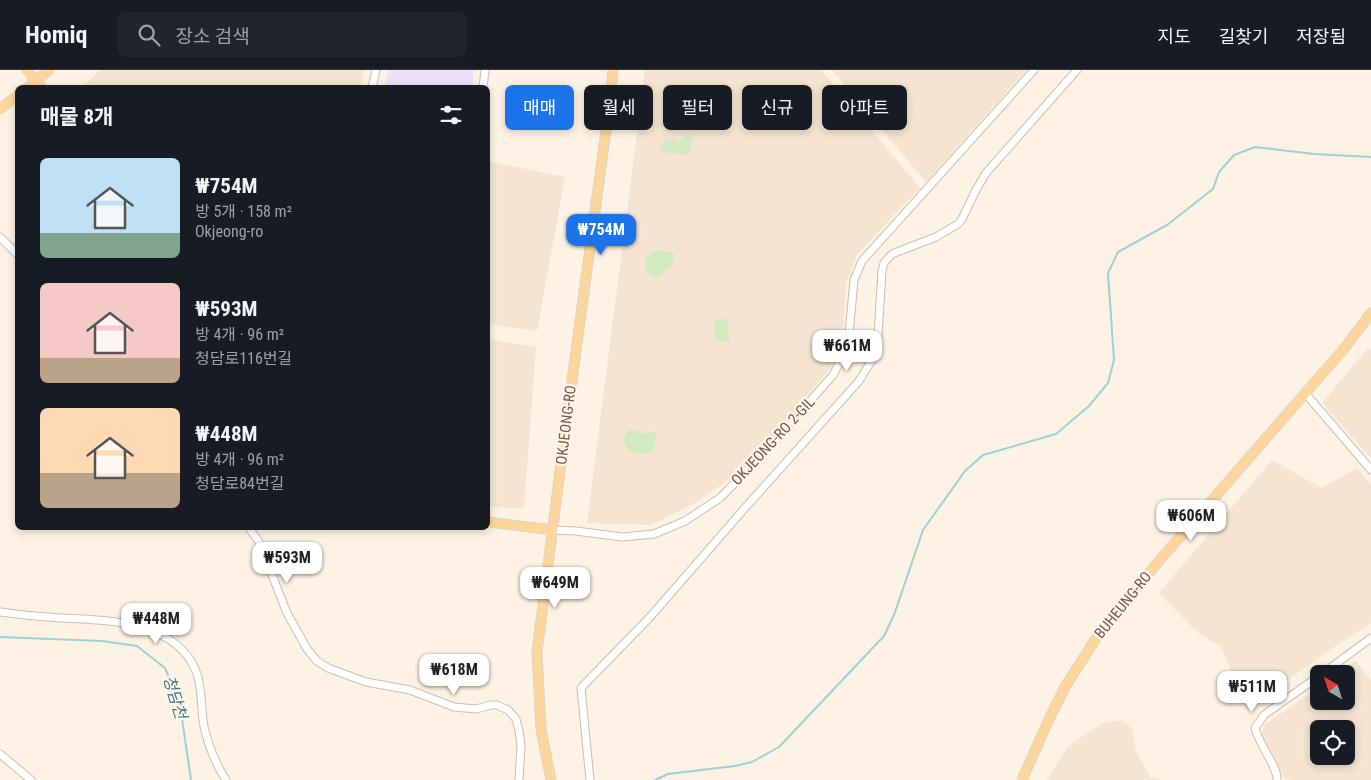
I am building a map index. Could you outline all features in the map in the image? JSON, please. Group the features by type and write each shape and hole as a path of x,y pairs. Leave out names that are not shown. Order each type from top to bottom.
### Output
{"main road":[{"path":"27,70 39,84 49,70"},
{"name":"OKJEONG-RO","path":"551,780 541,729 537,652 613,70"},
{"path":"0,109 15,97"},
{"name":"BUHEUNG-RO","path":"1022,780 1065,687 1100,632 1159,561 1343,350 1371,313"},
{"path":"490,522 553,530"}],"street":[{"path":"373,85 376,70"},
{"path":"483,85 485,70"},
{"name":"OKJEONG-RO 2-GIL","path":"553,530 622,537 654,534 685,521 720,498 769,448 833,375 841,360 849,334 854,280 862,261 1034,70"},
{"path":"590,780 581,688 651,616 859,381 872,360 878,336 884,263 892,254 936,237 958,224 986,173 1077,70"},
{"path":"0,237 15,252"},
{"path":"1305,393 1371,470"},
{"path":"250,530 259,542 287,613 317,661 328,668 366,682 421,693 447,705 476,709 497,706 508,710 516,719 519,731 521,745 519,780"},
{"path":"0,612 25,616 112,621 132,625 158,634 177,645 187,655 197,674 205,731 226,780"},
{"path":"1334,665 1371,638"},
{"path":"1277,780 1276,772 1259,741 1255,728 1264,715 1310,682"},
{"path":"0,754 31,780"}],"shaded area":[{"path":"100,70 365,70 361,85 84,85"},
{"path":"389,70 474,70 472,85 385,85"},
{"path":"645,70 821,70 834,85 822,85 822,130 871,130 920,188 857,255 846,284 843,330 831,367 770,440 724,483 690,506 651,525 587,523 637,130 653,130 653,85 643,85"},
{"path":"832,70 1026,70 926,182 882,130 907,130 907,85 845,85"},
{"path":"490,161 565,177 537,331 490,324"},
{"path":"490,339 536,347 524,508 490,507"},
{"path":"1368,348 1371,350 1371,458 1322,403"},
{"path":"1272,460 1321,488 1357,468 1371,485 1371,623 1248,708 1221,647 1196,631 1159,593"},
{"path":"1356,661 1371,680 1371,780 1291,780 1284,778 1262,739 1263,726 1310,693 1310,710 1355,710 1355,665 1350,665"},
{"path":"1123,720 1132,729 1136,751 1150,777 1162,780 1047,780 1068,746 1103,723"}],"green space":[{"path":"687,134 691,134 692,141 689,153 685,155 662,152 659,147 667,138 680,141"},
{"path":"659,249 672,252 675,256 671,267 667,268 659,277 649,274 645,266 646,258"},
{"path":"722,318 728,321 730,341 714,337 715,321"},
{"path":"633,429 639,431 642,435 655,431 656,437 653,452 639,454 626,447 624,437 628,431"}],"waterway":[{"path":"655,780 668,774 735,766 752,762 779,747 884,636 894,615 923,530 965,471 983,455 1056,434 1089,406 1108,383 1114,360 1108,273 1118,252 1167,225 1213,189 1219,172 1234,155 1255,147 1314,154 1371,157"},
{"name":"청담천","path":"0,637 102,641 137,646 165,668 180,705 191,780"}]}
